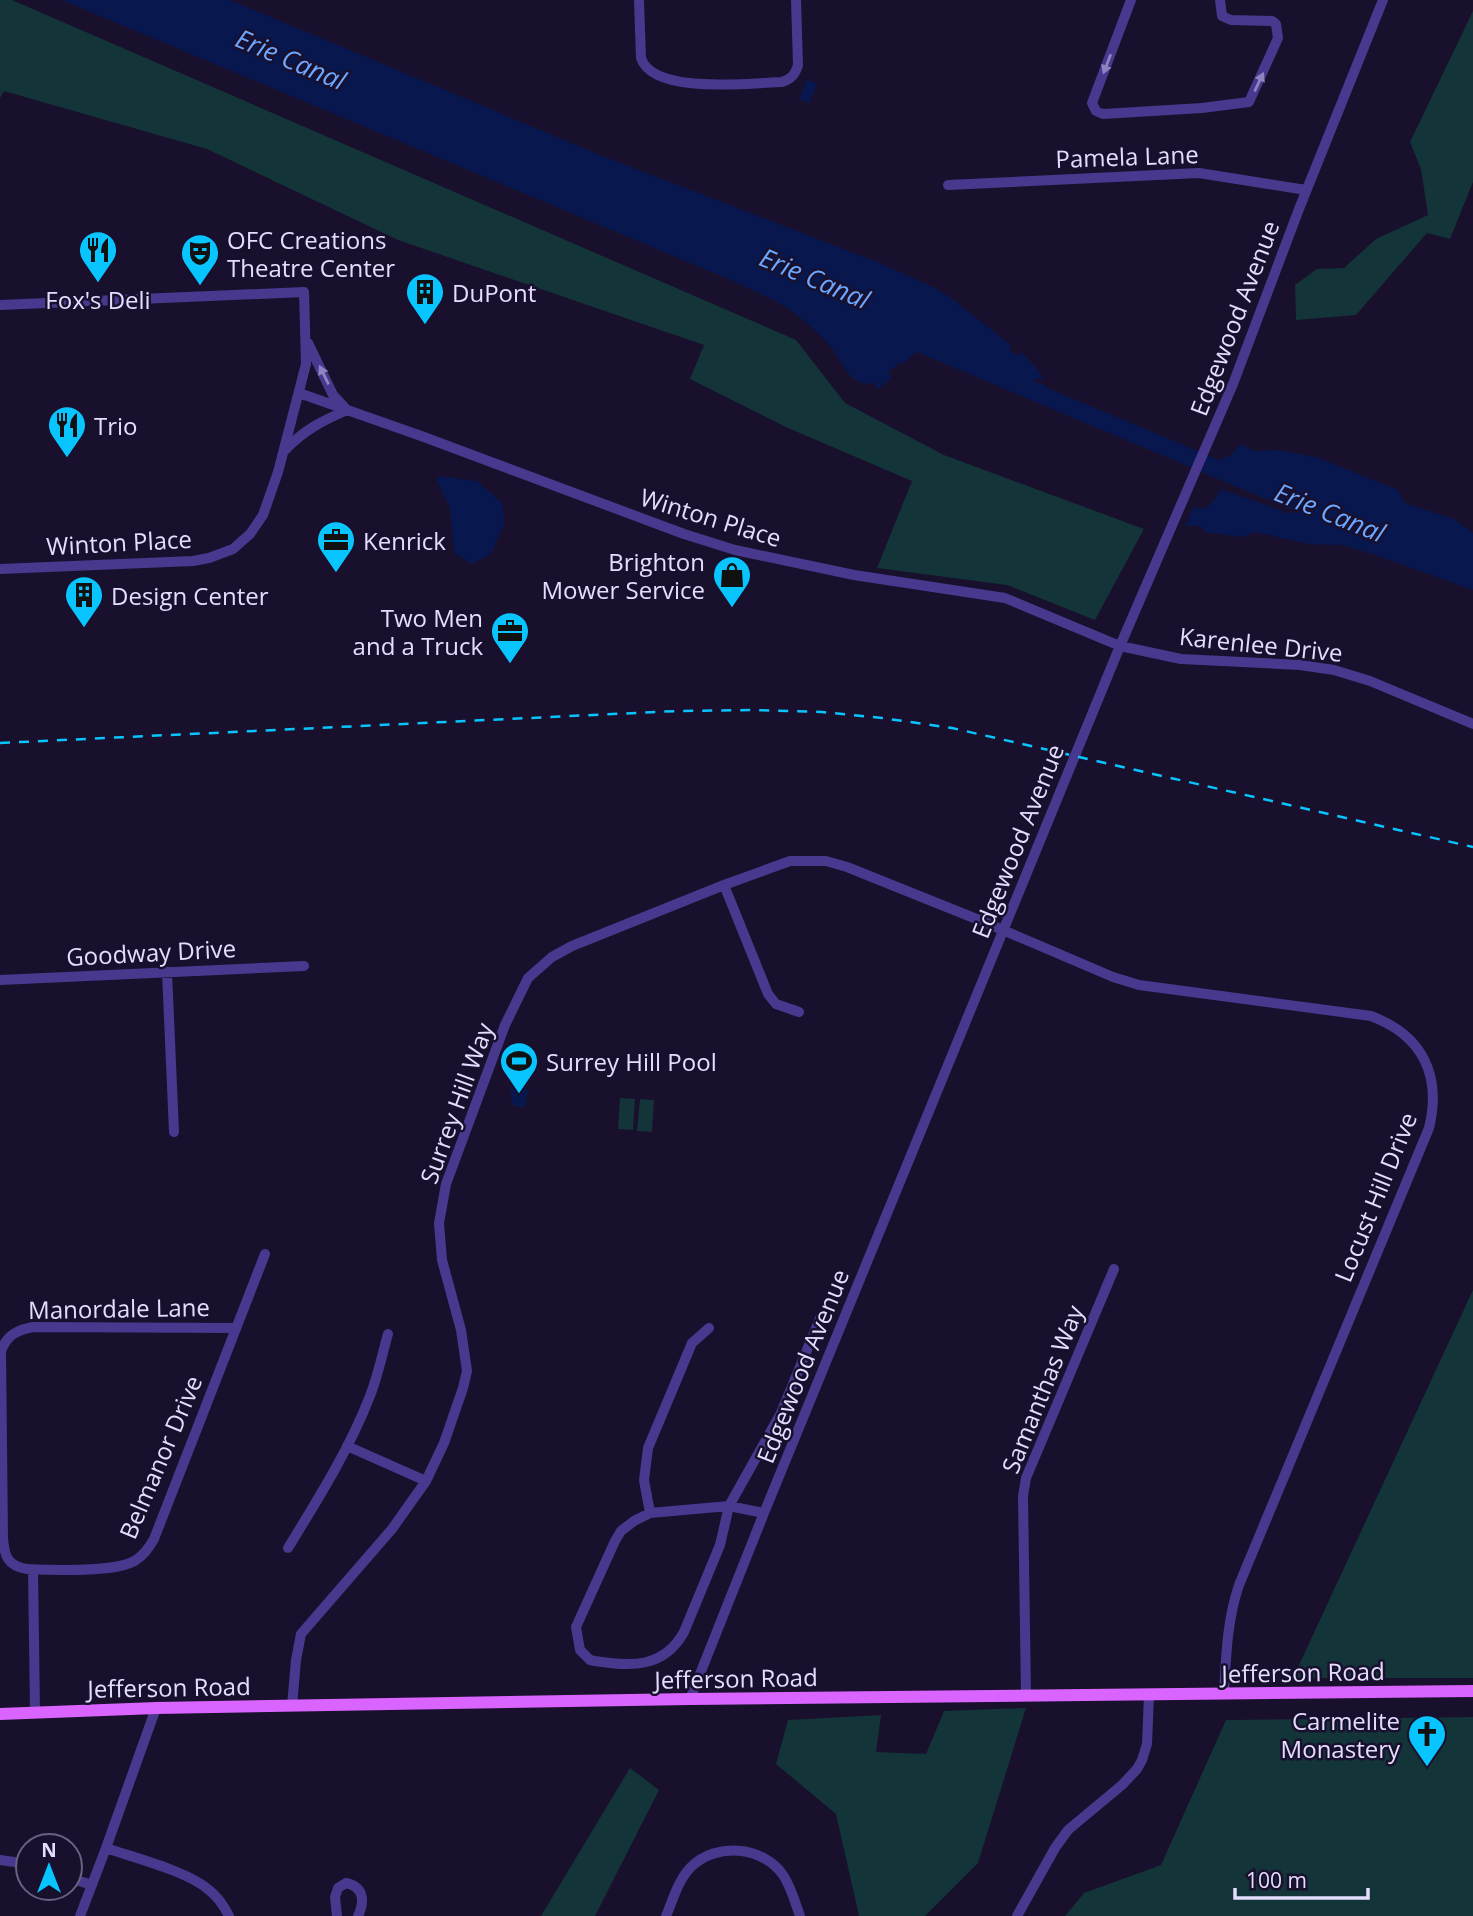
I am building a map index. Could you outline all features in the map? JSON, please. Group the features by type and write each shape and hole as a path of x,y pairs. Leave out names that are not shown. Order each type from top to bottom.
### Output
{"main road":[{"name":"Jefferson Road","path":"0,1714 156,1708 691,1699 1473,1691"}],"street":[{"path":"639,0 643,64 649,70 677,82 696,85 782,82 791,79 798,65 796,0"},
{"path":"1131,0 1092,103 1096,111 1103,114 1202,108 1249,102 1278,38 1278,29 1272,21 1226,19 1222,16 1220,0"},
{"name":"Edgewood Avenue","path":"691,1699 764,1513 1120,646 1260,315 1306,190 1383,0"},
{"name":"Pamela Lane","path":"948,185 1199,173 1306,190"},
{"name":"Winton Place","path":"0,305 304,292 306,338 306,364 299,393 263,515 250,534 233,549 193,561 0,569"},
{"path":"283,452 311,427 347,410 333,395 306,338"},
{"name":"Winton Place","path":"299,393 684,534 784,561 854,575 1005,598 1120,646"},
{"name":"Karenlee Drive","path":"1120,646 1181,659 1300,665 1334,670 1370,681 1473,724"},
{"name":"Surrey Hill Way","path":"292,1706 301,1634 392,1529 426,1481 444,1443 463,1388 467,1371 461,1329 442,1260 439,1223 446,1184 505,1026 528,978 552,957 572,946 724,885 790,862 826,861 847,867 1003,931"},
{"path":"724,885 768,994 776,1003 799,1012"},
{"name":"Locust Hill Drive","path":"1003,931 1113,977 1139,985 1371,1016 1386,1022 1410,1039 1421,1053 1432,1081 1433,1106 1429,1128 1239,1584 1228,1629 1224,1694"},
{"name":"Goodway Drive","path":"0,980 304,966"},
{"path":"167,972 174,1132"},
{"name":"Belmanor Drive","path":"33,1570 116,1568 136,1560 146,1552 154,1539 265,1254"},
{"name":"Samanthas Way","path":"1026,1696 1024,1487 1114,1269"},
{"path":"764,1513 729,1506 650,1513 634,1521 621,1531 615,1541 576,1627 580,1650 590,1660 649,1662 661,1657 676,1645 720,1545 729,1506 780,1413 821,1317"},
{"name":"Manordale Lane","path":"33,1570 15,1566 7,1559 4,1550 1,1351 9,1336 33,1327 235,1328"},
{"path":"650,1513 644,1480 648,1448 692,1343 709,1328"},
{"path":"288,1548 347,1446 370,1395 388,1334"},
{"path":"347,1446 426,1481"},
{"path":"33,1570 35,1712"},
{"path":"1017,1916 1068,1830 1137,1769 1147,1744 1149,1695"},
{"path":"80,1916 156,1708"},
{"path":"106,1849 194,1880 218,1898 229,1916"},
{"path":"666,1916 685,1874 692,1866 715,1853 739,1851 752,1853 774,1864 789,1884 800,1916"},
{"path":"84,1882 92,1885"},
{"path":"337,1916 335,1896 338,1888 346,1884 354,1885 362,1895 358,1916"}],"green space":[{"path":"0,0 12,0 796,340 845,403 944,455 1144,529 1095,620 1007,585 877,568 912,481 788,428 690,379 704,345 398,240 207,149 4,91 0,98"},
{"path":"1473,11 1473,182 1450,239 1427,233 1356,315 1296,320 1295,285 1317,269 1344,268 1376,239 1428,215 1421,169 1410,142"},
{"path":"620,1098 635,1099 633,1130 618,1129"},
{"path":"640,1099 654,1100 652,1132 637,1131"},
{"path":"1473,1290 1473,1678 1293,1678"},
{"path":"1026,1708 978,1863 925,1916 859,1916 836,1814 776,1764 788,1720 881,1715 876,1752 926,1754 944,1711"},
{"path":"1473,1717 1473,1916 1065,1916 1084,1893 1161,1865 1226,1720"},
{"path":"630,1768 659,1790 595,1916 541,1916"}],"water":[{"name":"Erie Canal","path":"62,0 230,0 600,155 880,263 951,298 1011,345 1009,348 1017,356 1021,352 1036,367 1044,379 1035,379 1036,383 1219,460 1231,455 1240,444 1254,451 1279,450 1316,457 1398,490 1405,503 1454,519 1473,533 1473,590 1342,545 1308,544 1256,532 1243,537 1204,532 1201,526 1185,526 1194,506 1202,509 1210,505 1221,489 1294,513 917,352 888,372 892,378 878,389 873,383 858,381 812,327 790,310 761,294"},
{"path":"807,79 817,84 809,103 799,99"},
{"path":"438,476 477,481 503,504 504,524 491,554 472,564 454,553 450,508 437,481"},
{"name":"Surrey Hill Pool","path":"515,1084 525,1086 529,1094 525,1107 513,1106 510,1091"}],"railway":[{"path":"0,743 677,711 822,712 952,728 1473,847"}],"place":[{"name":"Fox's Deli","path":"98,284"},
{"name":"OFC Creations Theatre Center","path":"200,287"},
{"name":"DuPont","path":"425,326"},
{"name":"Trio","path":"67,459"},
{"name":"Kenrick","path":"336,574"},
{"name":"Brighton Mower Service","path":"732,609"},
{"name":"Design Center","path":"84,629"},
{"name":"Two Men and a Truck","path":"510,665"},
{"name":"Surrey Hill Pool","path":"519,1095"},
{"name":"Carmelite Monastery","path":"1427,1768"}]}
